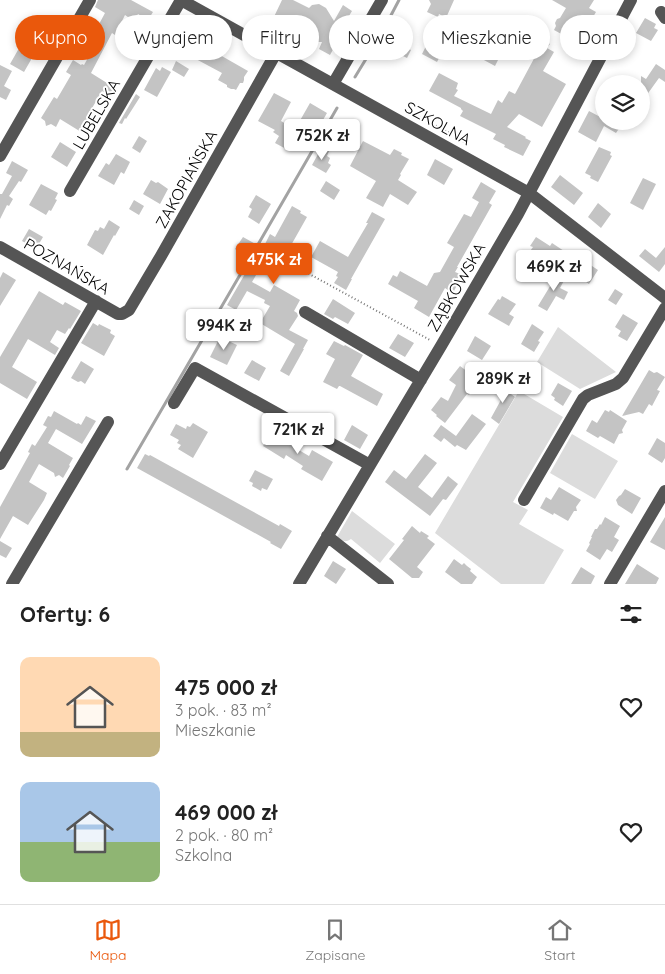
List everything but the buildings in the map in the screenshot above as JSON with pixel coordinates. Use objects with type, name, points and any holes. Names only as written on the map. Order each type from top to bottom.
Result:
[{"type":"street","points":[[0,156],[90,0]]},
{"type":"street","name":"SZKOLNA","points":[[181,0],[242,34]]},
{"type":"street","name":"LUBELSKA","points":[[70,191],[181,0]]},
{"type":"street","points":[[333,84],[382,0]]},
{"type":"street","name":"ZĄBKOWSKA","points":[[299,584],[441,346],[529,193],[630,0]]},
{"type":"street","name":"ZAKOPIAŃSKA","points":[[118,314],[129,310],[272,60]]},
{"type":"street","name":"SZKOLNA","points":[[289,60],[529,193],[665,298]]},
{"type":"street","name":"POZNAŃSKA","points":[[0,247],[118,314]]},
{"type":"street","points":[[0,464],[96,301]]},
{"type":"street","points":[[524,500],[584,399],[588,395],[616,384],[622,378],[665,308]]},
{"type":"street","points":[[305,312],[421,380]]},
{"type":"street","points":[[174,403],[195,368],[370,465]]},
{"type":"street","points":[[12,584],[108,422]]},
{"type":"street","points":[[610,584],[665,491]]},
{"type":"street","points":[[327,536],[388,584]]},
{"type":"path","points":[[296,262],[302,270],[441,346]]},
{"type":"shaded area","points":[[558,327],[616,372],[580,389],[537,362]]},
{"type":"shaded area","points":[[519,391],[563,417],[513,502],[528,510],[519,524],[564,550],[544,584],[501,584],[435,533]]},
{"type":"shaded area","points":[[572,434],[618,461],[595,499],[550,473]]},
{"type":"shaded area","points":[[352,511],[395,544],[380,563],[351,539],[344,541],[337,537]]},
{"type":"waterway","points":[[391,15],[399,0]]},
{"type":"waterway","points":[[355,77],[365,60]]},
{"type":"waterway","points":[[256,248],[337,108]]},
{"type":"waterway","points":[[127,469],[251,256]]}]
